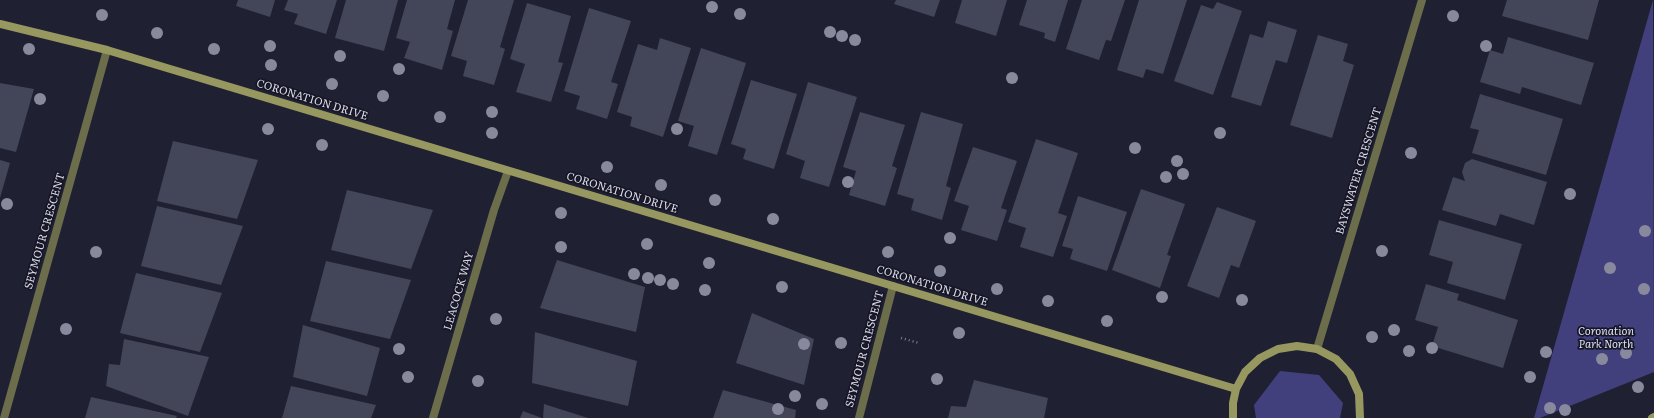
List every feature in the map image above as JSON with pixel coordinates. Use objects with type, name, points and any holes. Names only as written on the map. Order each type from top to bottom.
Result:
[{"type":"street","name":"BAYSWATER CRESCENT","points":[[1317,349],[1422,0]]},
{"type":"street","name":"CORONATION DRIVE","points":[[0,24],[107,50],[1236,389]]},
{"type":"street","name":"SEYMOUR CRESCENT","points":[[4,418],[107,50]]},
{"type":"street","name":"LEACOCK WAY","points":[[433,418],[494,210],[508,171]]},
{"type":"street","name":"SEYMOUR CRESCENT","points":[[859,418],[893,286]]},
{"type":"street","points":[[1233,418],[1233,403],[1236,389],[1245,372],[1260,358],[1278,349],[1298,346],[1317,349],[1336,359],[1350,374],[1359,394],[1360,418]]},
{"type":"green space","name":"Coronation Park North","points":[[1653,0],[1654,372],[1540,418],[1534,418]]},
{"type":"green space","points":[[1280,371],[1319,375],[1343,403],[1340,418],[1256,418],[1254,405]]},
{"type":"building","points":[[238,0],[275,0],[270,17],[236,6]]},
{"type":"building","points":[[288,0],[337,0],[326,34],[294,24],[298,14],[284,10]]},
{"type":"building","points":[[346,0],[398,0],[384,51],[335,38]]},
{"type":"building","points":[[407,0],[455,0],[447,29],[453,31],[442,70],[404,58],[410,42],[396,38]]},
{"type":"building","points":[[468,0],[514,0],[500,47],[505,49],[494,85],[463,76],[467,61],[451,56]]},
{"type":"building","points":[[896,0],[940,0],[934,17],[894,4]]},
{"type":"building","points":[[962,0],[1007,0],[996,36],[955,23]]},
{"type":"building","points":[[1027,0],[1068,0],[1055,42],[1044,38],[1045,33],[1019,25]]},
{"type":"building","points":[[1082,0],[1125,0],[1111,41],[1106,40],[1099,60],[1066,49]]},
{"type":"building","points":[[1139,0],[1187,0],[1163,74],[1146,69],[1143,78],[1117,70]]},
{"type":"building","points":[[1507,0],[1599,0],[1588,40],[1502,16]]},
{"type":"building","points":[[1217,2],[1242,11],[1213,95],[1174,81],[1201,5],[1213,9]]},
{"type":"building","points":[[527,3],[571,16],[558,62],[563,63],[551,102],[516,92],[525,64],[510,59]]},
{"type":"building","points":[[589,8],[631,21],[611,82],[618,84],[607,119],[576,109],[580,96],[564,91]]},
{"type":"building","points":[[1268,21],[1297,30],[1287,63],[1276,60],[1261,106],[1231,97],[1250,34],[1263,38]]},
{"type":"building","points":[[1318,35],[1348,44],[1343,61],[1354,65],[1332,138],[1290,125]]},
{"type":"building","points":[[1508,37],[1594,63],[1581,105],[1522,87],[1520,94],[1480,82],[1490,50],[1503,54]]},
{"type":"building","points":[[660,38],[691,48],[663,137],[630,126],[632,117],[617,112],[638,44],[657,50]]},
{"type":"building","points":[[701,48],[746,63],[717,155],[688,146],[694,126],[678,121]]},
{"type":"building","points":[[751,80],[797,94],[774,169],[743,159],[746,149],[731,144]]},
{"type":"building","points":[[808,82],[857,97],[829,187],[800,178],[805,161],[786,154]]},
{"type":"building","points":[[0,83],[34,89],[16,152],[0,148]]},
{"type":"building","points":[[1480,94],[1563,119],[1546,175],[1472,153],[1479,130],[1470,128]]},
{"type":"building","points":[[860,112],[905,125],[892,166],[897,168],[885,206],[849,195],[856,171],[843,167]]},
{"type":"building","points":[[921,112],[963,124],[946,186],[951,188],[942,220],[911,210],[914,199],[897,194]]},
{"type":"building","points":[[1036,139],[1078,153],[1058,213],[1067,216],[1053,257],[1020,247],[1026,228],[1008,222]]},
{"type":"building","points":[[173,141],[258,160],[237,219],[157,201]]},
{"type":"building","points":[[973,147],[1017,161],[1001,208],[1007,210],[997,241],[961,230],[969,206],[954,201]]},
{"type":"building","points":[[1472,159],[1547,182],[1534,225],[1500,214],[1496,226],[1442,210],[1453,177],[1465,181],[1462,172],[1465,163]]},
{"type":"building","points":[[0,160],[10,163],[0,198]]},
{"type":"building","points":[[1141,189],[1185,204],[1167,255],[1171,256],[1160,288],[1112,270]]},
{"type":"building","points":[[347,190],[433,210],[411,269],[331,250]]},
{"type":"building","points":[[1078,196],[1127,212],[1107,271],[1070,259],[1073,249],[1062,246]]},
{"type":"building","points":[[157,206],[243,226],[221,285],[141,266]]},
{"type":"building","points":[[1217,207],[1256,221],[1239,268],[1231,265],[1219,298],[1187,286]]},
{"type":"building","points":[[1439,220],[1522,244],[1505,300],[1447,283],[1453,262],[1429,255]]},
{"type":"building","points":[[557,260],[645,287],[636,332],[540,308]]},
{"type":"building","points":[[326,261],[411,280],[390,339],[310,321]]},
{"type":"building","points":[[136,273],[222,293],[200,352],[120,333]]},
{"type":"building","points":[[1426,284],[1459,294],[1457,300],[1518,320],[1503,368],[1432,346],[1438,327],[1415,320]]},
{"type":"building","points":[[752,313],[814,339],[804,385],[736,363]]},
{"type":"building","points":[[303,325],[380,348],[367,396],[293,377]]},
{"type":"building","points":[[535,332],[637,361],[628,406],[532,383]]},
{"type":"building","points":[[124,339],[209,357],[188,416],[106,386],[109,364],[120,365]]},
{"type":"building","points":[[974,380],[1048,398],[1044,418],[948,418],[951,406],[966,407]]},
{"type":"building","points":[[291,386],[376,405],[371,418],[282,418]]},
{"type":"building","points":[[723,390],[796,410],[795,418],[713,418]]},
{"type":"building","points":[[91,397],[177,416],[176,418],[85,418]]},
{"type":"building","points":[[544,404],[588,418],[543,418]]},
{"type":"building","points":[[523,411],[542,418],[520,418]]}]
